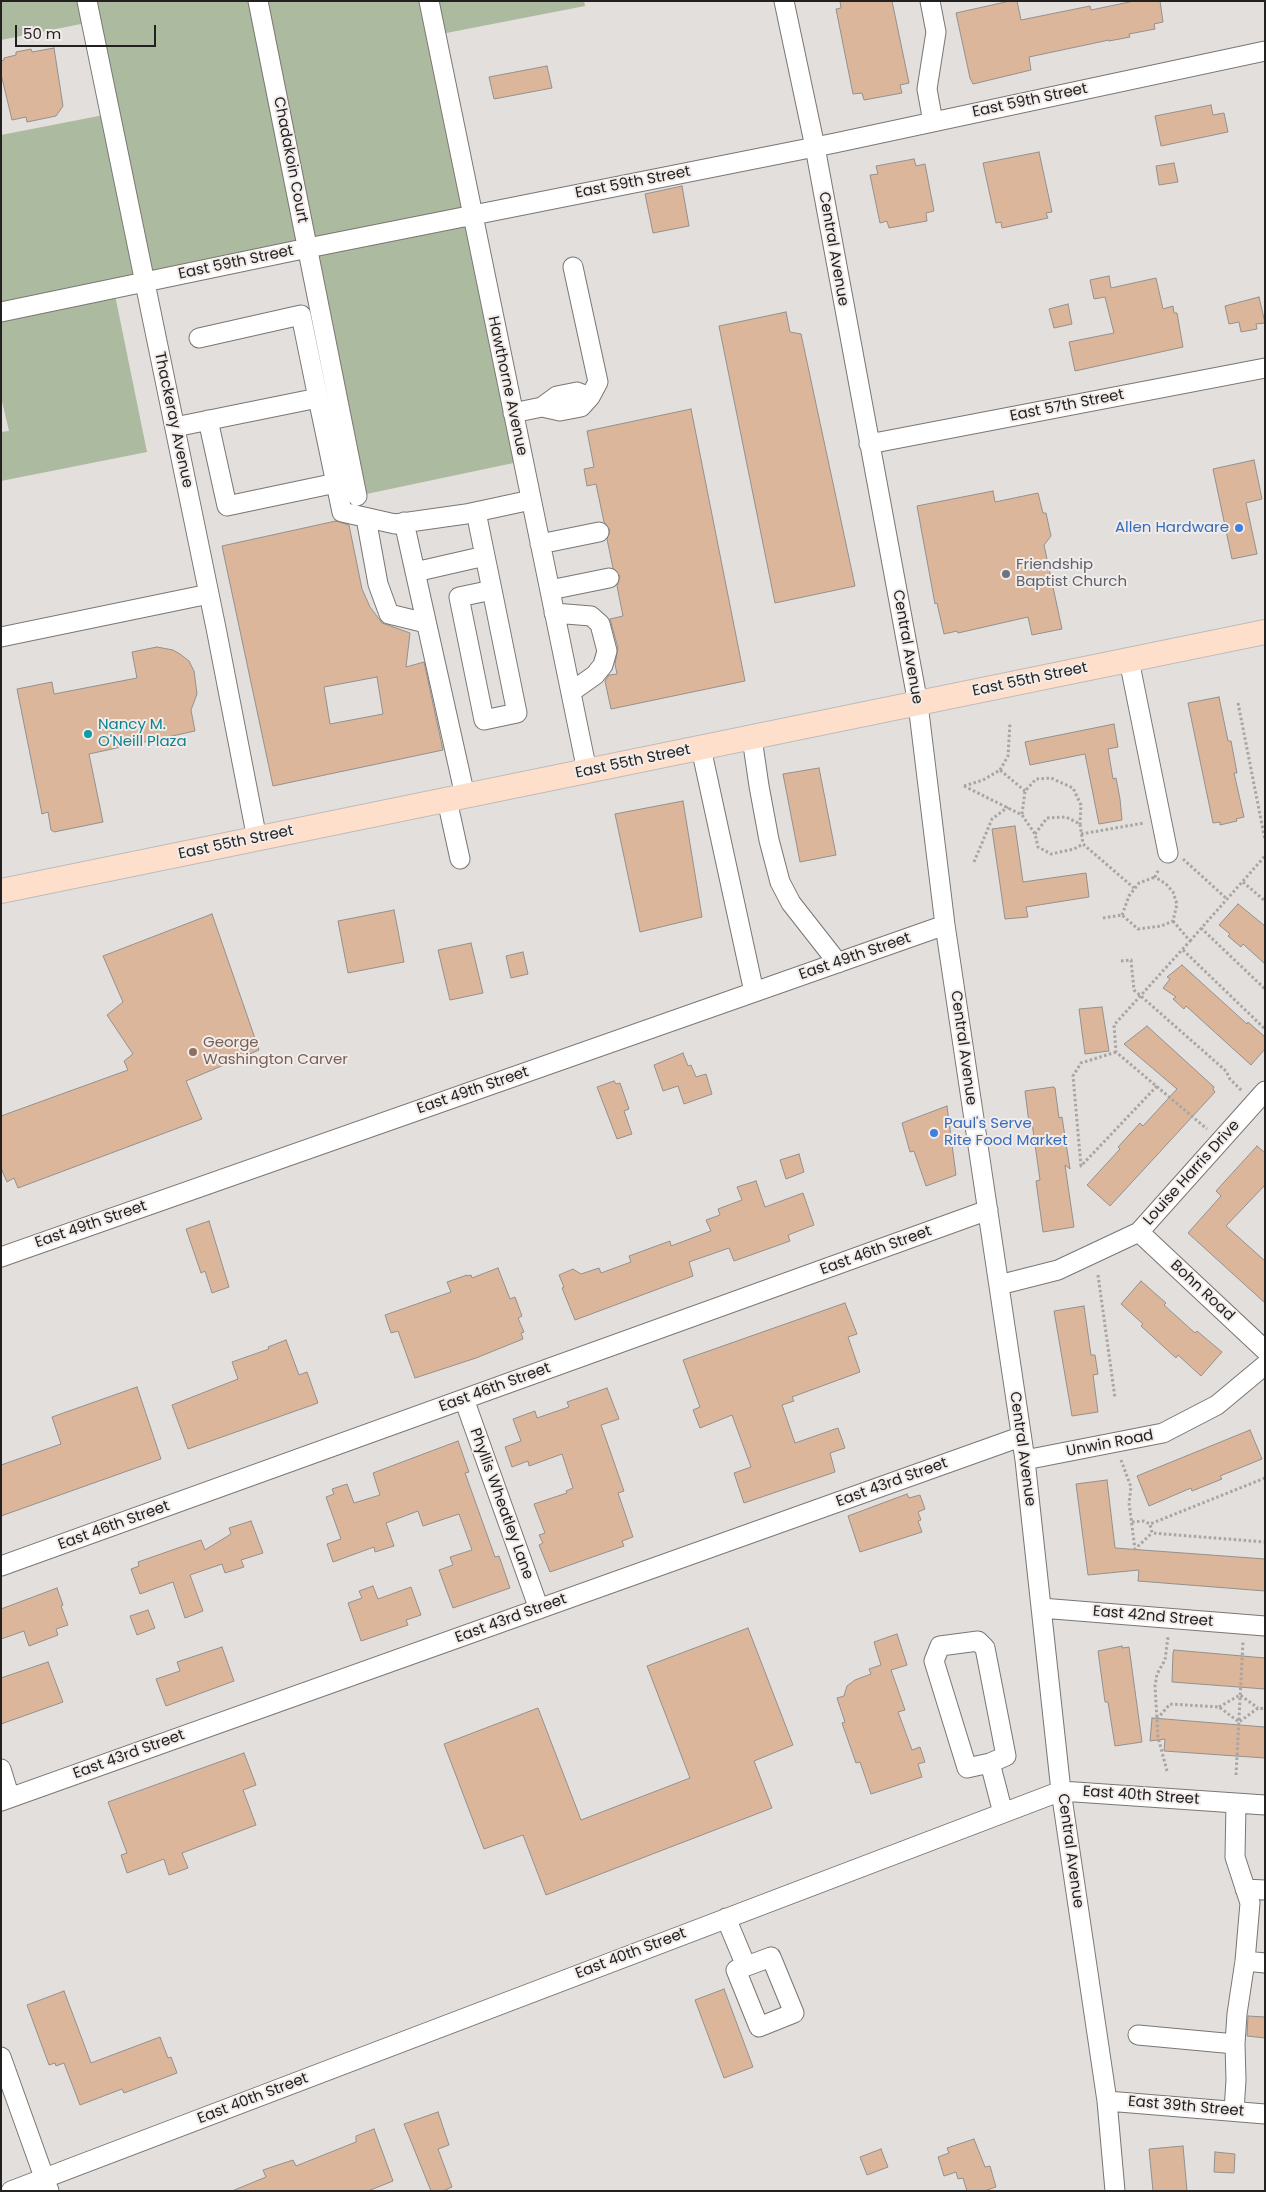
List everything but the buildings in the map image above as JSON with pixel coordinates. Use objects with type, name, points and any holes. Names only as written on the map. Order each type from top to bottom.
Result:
[{"type":"main road","name":"East 55th Street","points":[[1,891],[1265,632]]},
{"type":"street","name":"Thackeray Avenue","points":[[87,1],[209,594],[257,839]]},
{"type":"street","name":"Chadakoin Court","points":[[258,1],[356,496]]},
{"type":"street","name":"Hawthorne Avenue","points":[[429,1],[588,771]]},
{"type":"street","name":"Central Avenue","points":[[784,1],[815,147],[918,704],[945,925],[1020,1437],[1025,1460],[1061,1791],[1107,2101],[1112,2190]]},
{"type":"street","points":[[930,1],[936,32],[927,89],[933,122]]},
{"type":"street","name":"East 59th Street","points":[[1,312],[637,181],[815,147],[1265,51]]},
{"type":"street","points":[[513,413],[542,407],[560,411],[581,407],[590,397],[598,382],[573,267]]},
{"type":"street","points":[[199,338],[301,315],[342,512],[395,524],[476,512],[531,500]]},
{"type":"street","name":"East 57th Street","points":[[869,444],[1265,368]]},
{"type":"street","points":[[175,427],[318,398]]},
{"type":"street","points":[[208,420],[227,506],[336,483]]},
{"type":"street","points":[[476,512],[492,590],[517,713],[484,720],[459,597],[492,590]]},
{"type":"street","points":[[366,518],[378,584],[389,614],[426,623]]},
{"type":"street","points":[[404,522],[426,623],[456,798],[460,859]]},
{"type":"street","points":[[540,544],[599,532]]},
{"type":"street","points":[[415,572],[485,556]]},
{"type":"street","points":[[550,590],[609,578]]},
{"type":"street","points":[[1,637],[209,594]]},
{"type":"street","points":[[554,613],[573,613],[591,616],[600,624],[606,651],[603,665],[595,675],[571,692]]},
{"type":"street","points":[[1129,660],[1171,858]]},
{"type":"street","points":[[752,738],[769,840],[780,882],[791,903],[838,963]]},
{"type":"street","points":[[702,748],[754,992]]},
{"type":"street","name":"East 49th Street","points":[[1,1257],[945,925]]},
{"type":"street","name":"Louise Harris Drive","points":[[999,1285],[1058,1270],[1139,1232],[1265,1091]]},
{"type":"street","name":"East 46th Street","points":[[1,1566],[988,1210]]},
{"type":"street","name":"Bohn Road","points":[[1139,1232],[1265,1350]]},
{"type":"street","name":"Unwin Road","points":[[1025,1460],[1163,1433],[1216,1405],[1265,1365]]},
{"type":"street","name":"Phyllis Wheatley Lane","points":[[464,1399],[539,1609]]},
{"type":"street","name":"East 43rd Street","points":[[6,1799],[1020,1437]]},
{"type":"street","name":"East 42nd Street","points":[[1041,1608],[1265,1626]]},
{"type":"street","points":[[978,1641],[985,1648],[1006,1756],[990,1763],[967,1768],[934,1661],[940,1646],[978,1641]]},
{"type":"street","points":[[990,1763],[1003,1813]]},
{"type":"street","points":[[1,1770],[6,1799]]},
{"type":"street","name":"East 40th Street","points":[[11,2191],[47,2184],[726,1918],[1061,1791],[1265,1805]]},
{"type":"street","points":[[1234,2111],[1237,2014],[1245,1961],[1250,1903],[1235,1857],[1236,1803]]},
{"type":"street","points":[[1245,1889],[1265,1890]]},
{"type":"street","points":[[726,1918],[746,1966]]},
{"type":"street","points":[[1245,1961],[1265,1963]]},
{"type":"street","points":[[1138,2035],[1235,2044]]},
{"type":"street","points":[[1,2057],[47,2184]]},
{"type":"street","name":"East 39th Street","points":[[1107,2101],[1265,2114]]},
{"type":"path","points":[[1238,703],[1265,840]]},
{"type":"path","points":[[1010,722],[1008,756],[1000,770],[982,780],[964,786],[1022,815],[1035,834],[1038,847],[1051,854],[1074,849],[1083,844]]},
{"type":"path","points":[[1000,770],[1024,791]]},
{"type":"path","points":[[1022,815],[1024,791],[1036,779],[1052,778],[1073,788],[1081,805],[1080,824],[1083,844],[1134,888]]},
{"type":"path","points":[[974,862],[992,819],[1008,807]]},
{"type":"path","points":[[1035,834],[1047,818],[1066,817],[1080,824]]},
{"type":"path","points":[[1082,834],[1150,822]]},
{"type":"path","points":[[1207,1129],[1116,1052],[1114,1025],[1265,856]]},
{"type":"path","points":[[1122,914],[1134,888],[1139,883],[1155,877],[1171,858],[1227,899]]},
{"type":"path","points":[[1155,877],[1166,884],[1173,892],[1177,904],[1173,921]]},
{"type":"path","points":[[1242,882],[1265,901]]},
{"type":"path","points":[[1122,914],[1138,930],[1161,926],[1173,921]]},
{"type":"path","points":[[1103,918],[1122,914]]},
{"type":"path","points":[[1173,921],[1190,941]]},
{"type":"path","points":[[1201,928],[1265,989]]},
{"type":"path","points":[[1183,950],[1265,1029]]},
{"type":"path","points":[[1121,961],[1131,960],[1134,990],[1226,1071],[1230,1080],[1242,1091]]},
{"type":"path","points":[[1116,1052],[1081,1064],[1073,1076],[1081,1166],[1157,1086]]},
{"type":"path","points":[[1098,1275],[1115,1398]]},
{"type":"path","points":[[1121,1459],[1131,1487],[1129,1503],[1134,1549],[1152,1534],[1265,1542]]},
{"type":"path","points":[[1131,1522],[1144,1521],[1150,1524],[1265,1478]]},
{"type":"path","points":[[1150,1524],[1152,1534]]},
{"type":"path","points":[[1167,1770],[1158,1737],[1155,1686],[1157,1674],[1165,1660],[1168,1636]]},
{"type":"path","points":[[1236,1775],[1243,1642]]},
{"type":"path","points":[[1156,1719],[1170,1704],[1219,1707],[1240,1695]]},
{"type":"path","points":[[1240,1695],[1258,1708]]},
{"type":"path","points":[[1219,1707],[1238,1722]]},
{"type":"path","points":[[1238,1722],[1258,1708],[1265,1708]]},
{"type":"green space","points":[[1,1],[584,1],[585,6],[436,35],[523,461],[357,496],[308,248],[1,313],[1,135],[109,114],[91,22],[1,40]]},
{"type":"green space","points":[[115,295],[147,452],[1,481],[1,432],[9,431],[1,397],[1,320]]},
{"type":"place","name":"Allen Hardware","points":[[1239,528]]},
{"type":"place","name":"Friendship Baptist Church","points":[[1006,574]]},
{"type":"place","name":"Nancy M. O'Neill Plaza","points":[[88,734]]},
{"type":"place","name":"George Washington Carver","points":[[193,1052]]},
{"type":"place","name":"Paul's Serve Rite Food Market","points":[[934,1133]]}]
